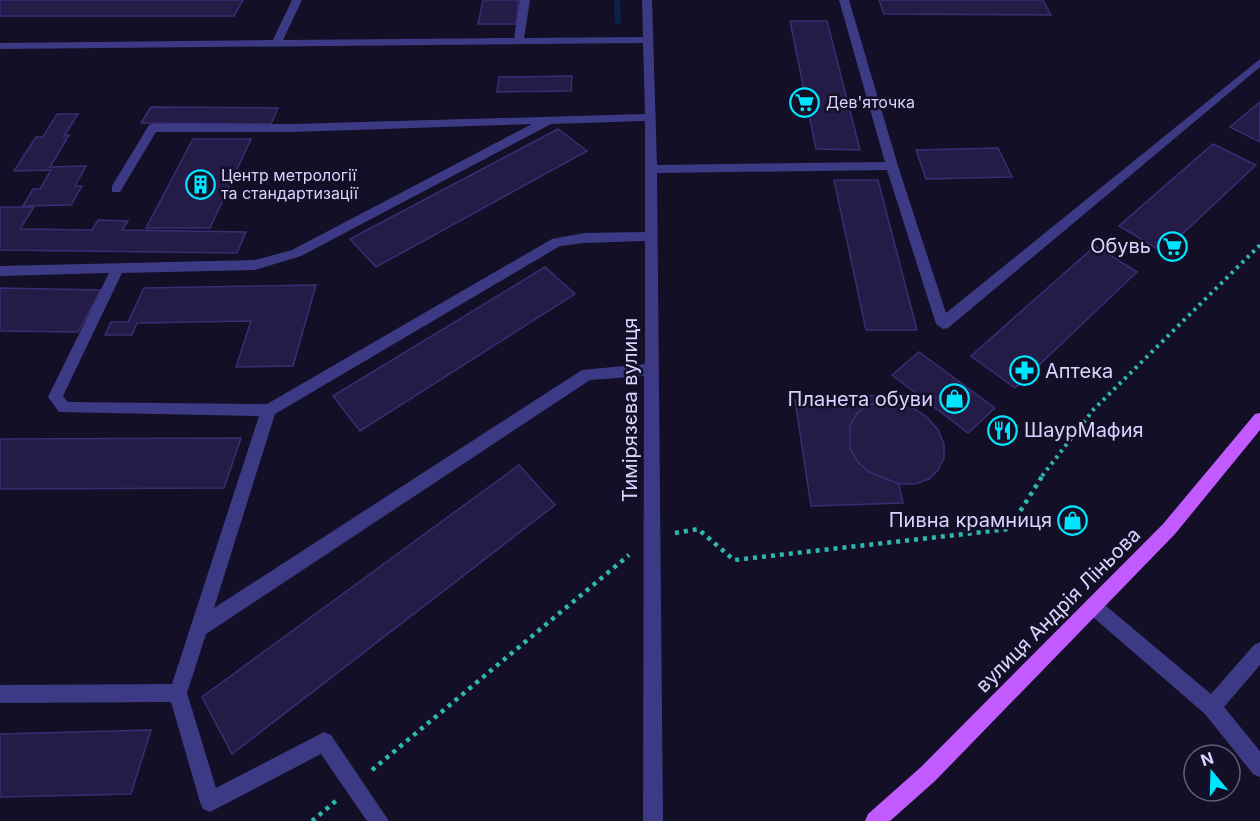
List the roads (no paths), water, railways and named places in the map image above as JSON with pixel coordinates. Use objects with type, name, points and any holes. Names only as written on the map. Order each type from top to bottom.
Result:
[{"type":"main road","name":"вулиця Андрія Ліньова","points":[[875,821],[928,774],[1169,529],[1260,419]]},
{"type":"street","points":[[277,43],[297,0]]},
{"type":"street","points":[[519,41],[525,0]]},
{"type":"street","name":"Тимірязєва вулиця","points":[[647,0],[651,117],[653,821]]},
{"type":"street","points":[[844,0],[892,166],[943,324],[1260,62]]},
{"type":"street","points":[[0,46],[648,40]]},
{"type":"street","points":[[116,189],[153,129],[293,128],[651,117]]},
{"type":"street","points":[[0,272],[255,265],[296,253],[549,120]]},
{"type":"street","points":[[651,169],[892,166]]},
{"type":"street","points":[[118,268],[55,397],[64,408],[269,410],[557,242],[584,238],[651,236]]},
{"type":"street","points":[[199,628],[587,374],[651,370]]},
{"type":"street","points":[[269,410],[178,693],[210,802],[324,742],[379,821]]},
{"type":"street","points":[[1093,606],[1212,707],[1260,767]]},
{"type":"street","points":[[1212,707],[1260,651]]},
{"type":"street","points":[[0,693],[178,693]]},
{"type":"waterway","points":[[617,0],[618,23]]},
{"type":"place","name":"Дев'яточка","points":[[805,102]]},
{"type":"place","name":"Центр метрології та стандартизації","points":[[200,184]]},
{"type":"place","name":"Обувь","points":[[1172,246]]},
{"type":"place","name":"Аптека","points":[[1024,371]]},
{"type":"place","name":"Планета обуви","points":[[954,399]]},
{"type":"place","name":"ШаурМафия","points":[[1003,430]]},
{"type":"place","name":"Пивна крамниця","points":[[1073,520]]}]
